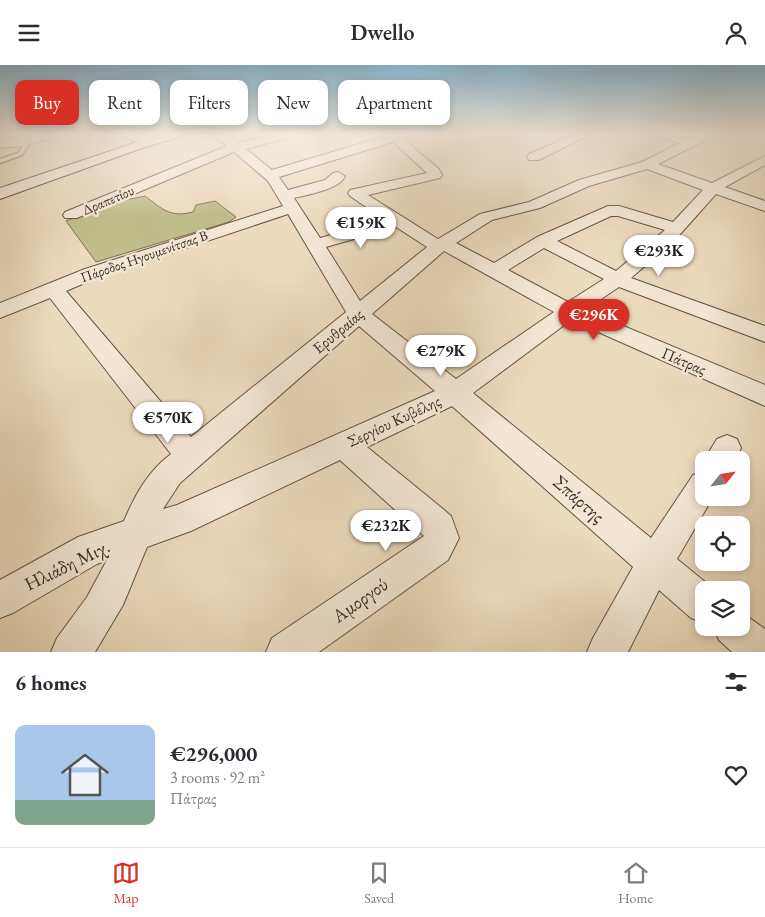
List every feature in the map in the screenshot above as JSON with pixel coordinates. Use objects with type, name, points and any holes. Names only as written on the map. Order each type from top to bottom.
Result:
[{"type":"main road","points":[[0,194],[91,161]]},
{"type":"street","name":"Δραπετίου","points":[[72,215],[201,161]]},
{"type":"street","name":"Σπάρτης","points":[[253,161],[270,175],[358,314],[455,393],[695,598]]},
{"type":"street","points":[[270,175],[313,161]]},
{"type":"street","name":"Πάτρας","points":[[423,161],[435,175],[355,193],[440,245],[495,270],[569,311],[765,396]]},
{"type":"street","name":"Ερυθραίας","points":[[71,652],[97,616],[115,583],[148,503],[169,473],[189,455],[440,245],[486,217],[534,205],[568,192],[584,183],[654,161]]},
{"type":"street","name":"Σεργίου Κυβέλης","points":[[136,534],[180,520],[455,393],[569,311],[618,279],[668,237],[715,187],[762,161]]},
{"type":"street","points":[[647,165],[715,187],[765,207]]},
{"type":"street","name":"Πάροδος Ηγουμενίτσας Β","points":[[0,311],[53,288],[288,202],[330,183],[338,178],[338,176]]},
{"type":"street","points":[[741,198],[765,189]]},
{"type":"street","points":[[495,270],[543,241],[612,210],[676,228]]},
{"type":"street","points":[[315,245],[398,221]]},
{"type":"street","points":[[543,241],[618,279],[692,309],[765,334]]},
{"type":"street","points":[[53,288],[189,455]]},
{"type":"street","name":"Αμοργού","points":[[286,652],[436,548],[442,538],[439,528],[432,520],[343,445]]},
{"type":"street","points":[[607,652],[654,564],[695,499]]},
{"type":"street","name":"Ηλιάδη Μιχ.","points":[[0,600],[90,549],[136,534]]},
{"type":"street","points":[[743,636],[762,652]]},
{"type":"shaded area","points":[[145,196],[167,211],[178,214],[193,212],[196,205],[215,201],[236,217],[229,222],[96,262],[66,221],[111,203]]}]
